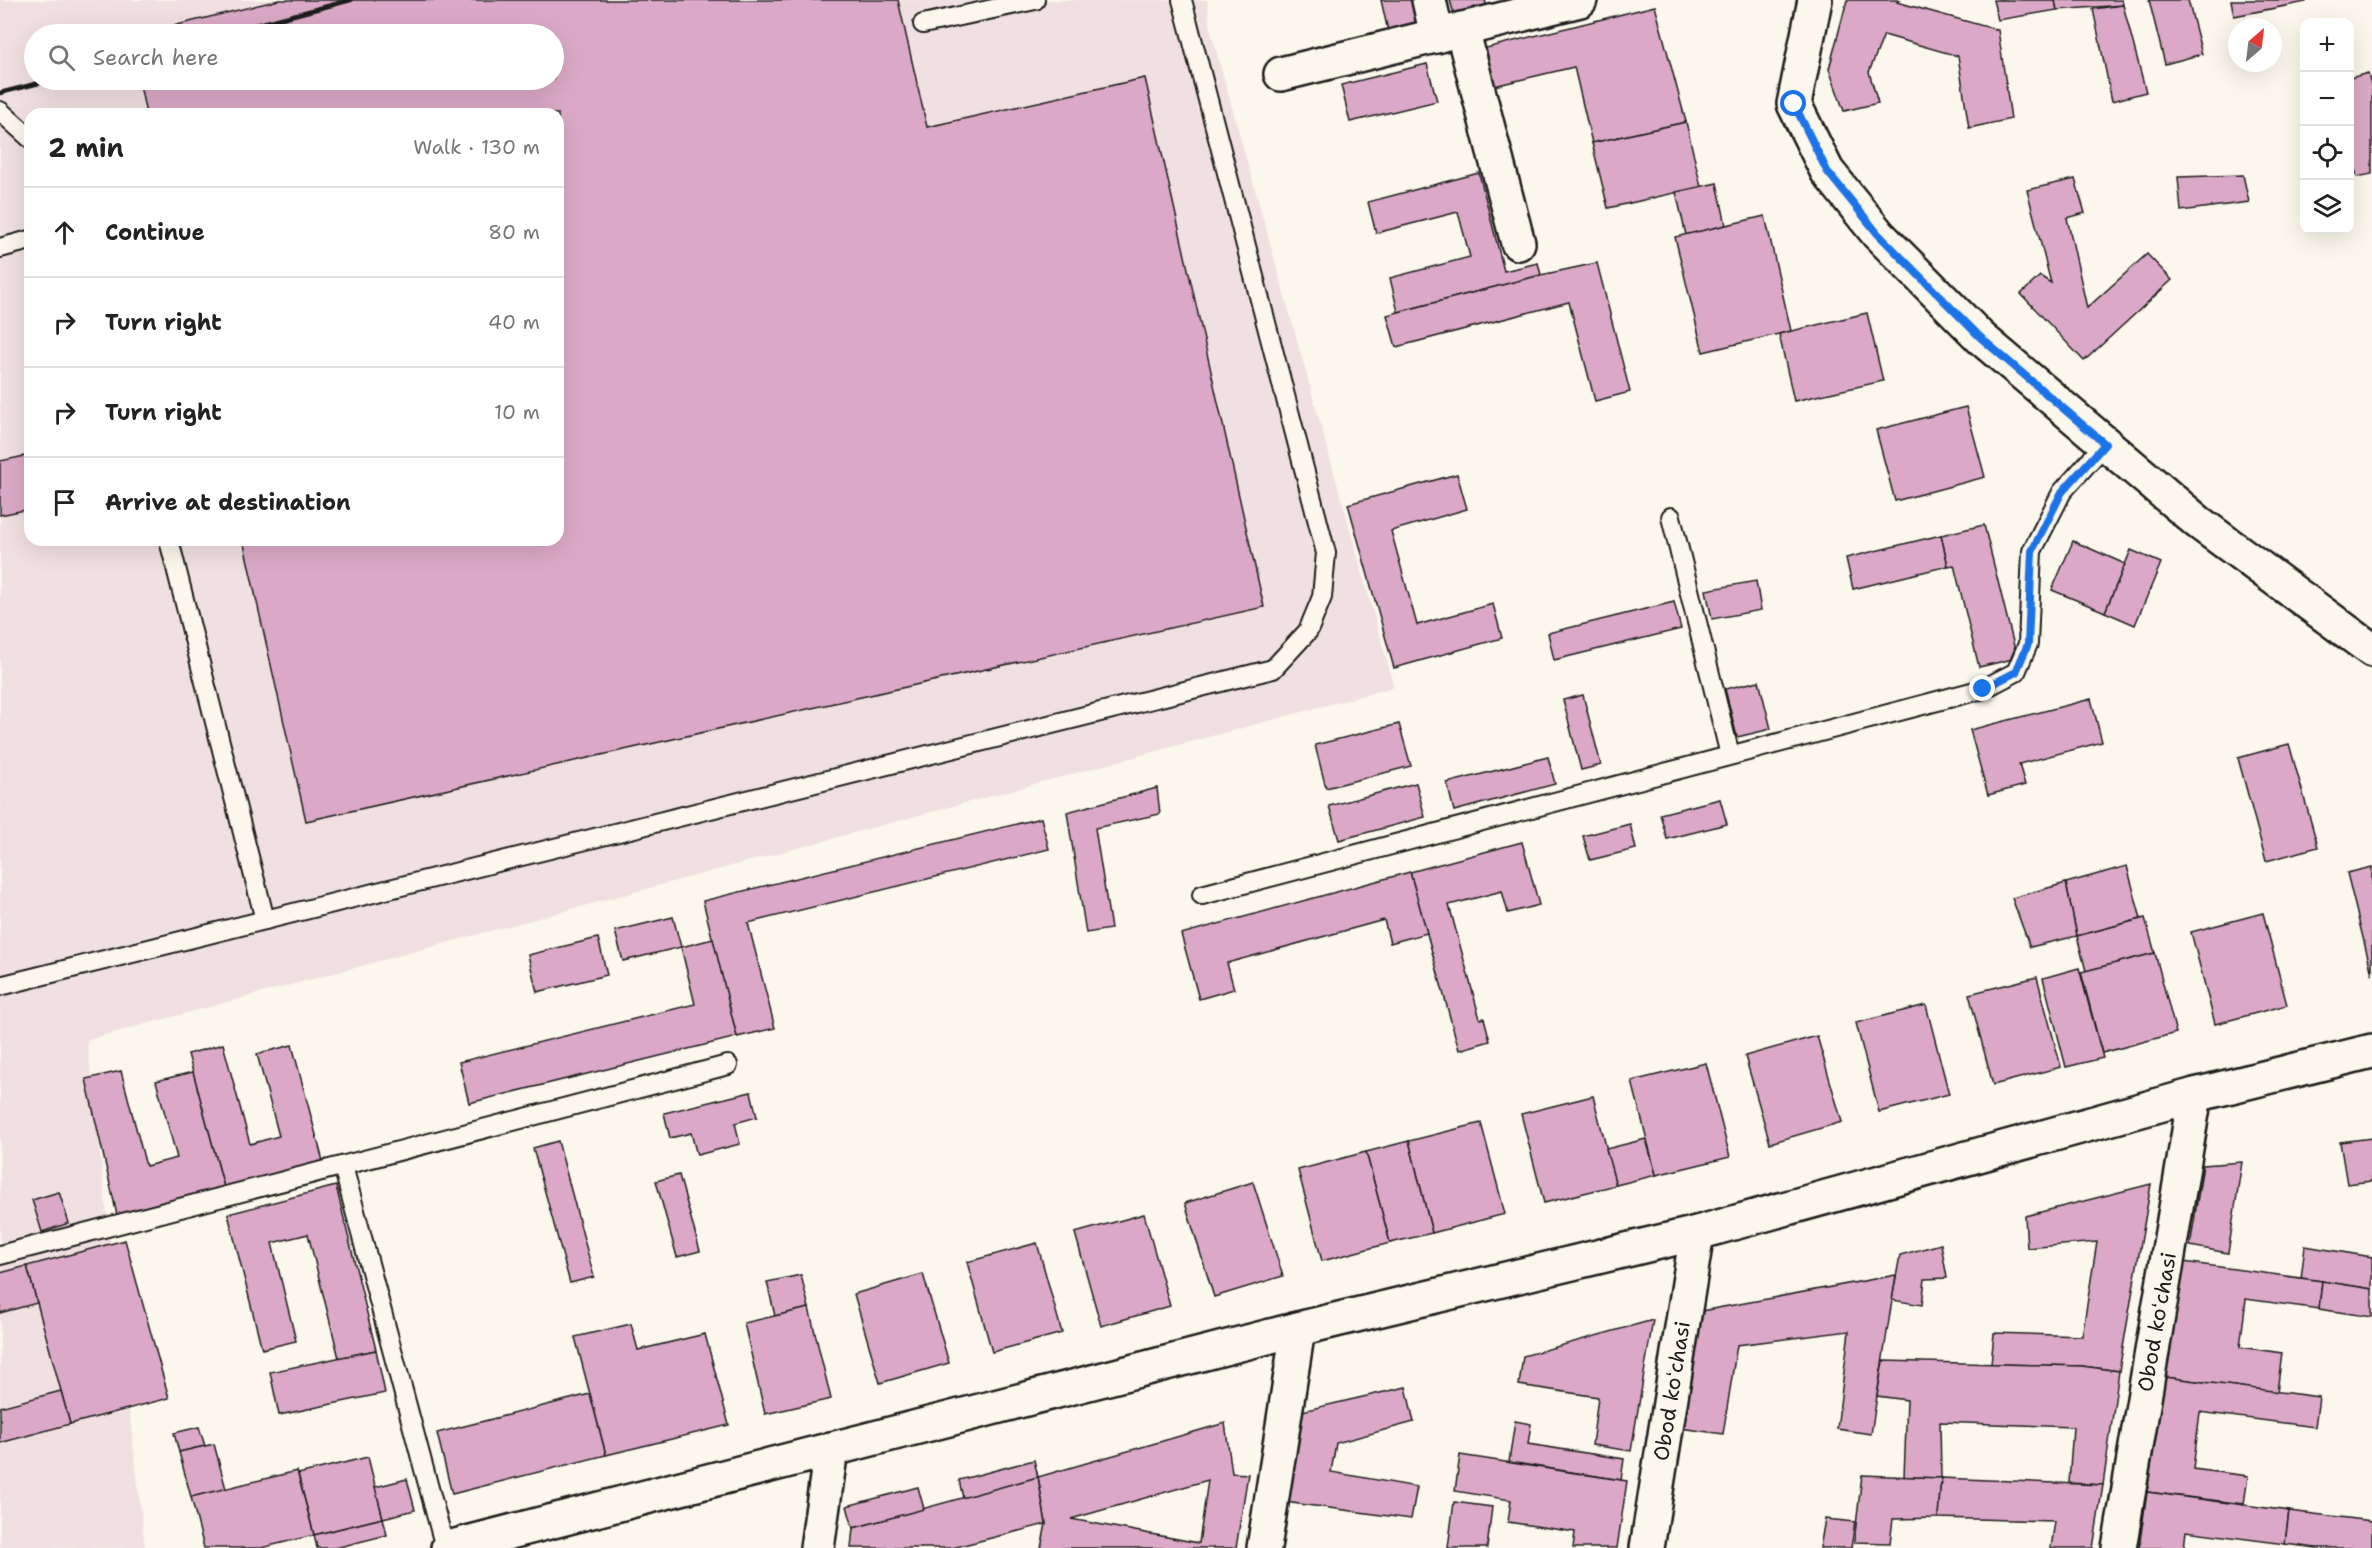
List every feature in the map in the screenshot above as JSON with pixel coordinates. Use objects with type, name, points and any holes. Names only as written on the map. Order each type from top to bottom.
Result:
[{"type":"street","points":[[1429,0],[1450,32],[1518,243]]},
{"type":"street","points":[[1281,74],[1580,0]]},
{"type":"street","points":[[1815,0],[1794,104],[1827,171],[1878,234],[1981,338],[2105,444],[2198,522],[2372,650]]},
{"type":"street","points":[[446,1548],[1298,1329],[1697,1233],[2195,1095],[2372,1052]]},
{"type":"street","name":"Obod koʻchasi","points":[[2119,1548],[2195,1095]]},
{"type":"street","name":"Obod koʻchasi","points":[[1647,1548],[1697,1233]]},
{"type":"street","points":[[1264,1548],[1298,1329]]},
{"type":"street","points":[[818,1548],[831,1449]]},
{"type":"lane","points":[[923,24],[1035,0]]},
{"type":"lane","points":[[0,986],[1273,669],[1308,631],[1322,597],[1326,553],[1182,0]]},
{"type":"lane","points":[[0,111],[24,133]]},
{"type":"lane","points":[[0,248],[24,242]]},
{"type":"lane","points":[[1202,895],[1983,689],[2016,672],[2028,644],[2032,551],[2062,492],[2105,444]]},
{"type":"lane","points":[[1671,517],[1730,755]]},
{"type":"lane","points":[[171,546],[265,920]]},
{"type":"lane","points":[[0,1256],[728,1065]]},
{"type":"lane","points":[[343,1166],[446,1548]]},
{"type":"shaded area","points":[[0,0],[1207,0],[1211,32],[1394,687],[87,1040],[145,1548],[0,1548]]},
{"type":"building","points":[[279,0],[898,0],[927,127],[1145,78],[1264,607],[306,821],[244,546],[564,546],[564,108],[145,108],[141,90],[564,90],[564,24],[181,24]]},
{"type":"building","points":[[1381,0],[1413,0],[1421,33],[1390,40]]},
{"type":"building","points":[[1450,0],[1485,0],[1490,17],[1457,25]]},
{"type":"building","points":[[1847,0],[1899,0],[1897,2],[1998,30],[2011,119],[1969,128],[1958,56],[1884,35],[1869,72],[1878,103],[1844,111],[1829,69]]},
{"type":"building","points":[[1993,0],[2055,0],[2057,10],[1998,20]]},
{"type":"building","points":[[2055,0],[2122,0],[2123,5],[2057,10]]},
{"type":"building","points":[[2149,0],[2188,0],[2202,54],[2165,64]]},
{"type":"building","points":[[2231,0],[2306,0],[2306,2],[2234,16]]},
{"type":"building","points":[[2123,5],[2146,92],[2112,101],[2093,9]]},
{"type":"building","points":[[1655,6],[1686,122],[1592,143],[1574,67],[1494,86],[1486,48]]},
{"type":"building","points":[[1427,64],[1437,101],[1350,122],[1341,85]]},
{"type":"building","points":[[2368,73],[2372,88],[2372,174],[2357,177],[2354,165],[2354,77]]},
{"type":"building","points":[[1686,122],[1701,187],[1608,208],[1592,143]]},
{"type":"building","points":[[1479,173],[1504,271],[1538,263],[1541,275],[1398,312],[1390,278],[1470,257],[1458,212],[1376,233],[1368,202]]},
{"type":"building","points":[[2243,175],[2249,202],[2181,211],[2178,177]]},
{"type":"building","points":[[2075,179],[2085,213],[2067,218],[2087,308],[2147,254],[2172,280],[2084,361],[2021,294],[2040,276],[2051,283],[2027,190]]},
{"type":"building","points":[[1717,183],[1726,225],[1686,235],[1676,192]]},
{"type":"building","points":[[1765,216],[1791,331],[1703,352],[1675,237]]},
{"type":"building","points":[[1597,263],[1630,392],[1595,401],[1569,302],[1396,347],[1387,315],[1541,275]]},
{"type":"building","points":[[1867,313],[1883,381],[1794,401],[1779,334]]},
{"type":"building","points":[[1966,407],[1985,477],[1895,501],[1876,430]]},
{"type":"building","points":[[24,456],[24,510],[0,515],[0,461]]},
{"type":"building","points":[[1457,474],[1467,509],[1391,531],[1417,625],[1493,604],[1502,638],[1394,668],[1348,504]]},
{"type":"building","points":[[1984,525],[2017,658],[1979,667],[1954,565],[1948,566],[1941,535]]},
{"type":"building","points":[[1941,535],[1948,566],[1853,589],[1846,558]]},
{"type":"building","points":[[2073,541],[2125,564],[2105,612],[2052,590]]},
{"type":"building","points":[[2131,550],[2161,563],[2135,625],[2105,612]]},
{"type":"building","points":[[1756,581],[1761,610],[1712,619],[1706,590]]},
{"type":"building","points":[[1674,602],[1681,629],[1554,660],[1548,633]]},
{"type":"building","points":[[1759,681],[1771,729],[1737,737],[1725,689]]},
{"type":"building","points":[[1583,695],[1601,765],[1581,770],[1563,700]]},
{"type":"building","points":[[2091,699],[2102,742],[2019,764],[2025,785],[1988,795],[1970,730]]},
{"type":"building","points":[[1399,724],[1411,766],[1326,788],[1315,745]]},
{"type":"building","points":[[2289,744],[2318,847],[2266,861],[2238,758]]},
{"type":"building","points":[[1548,757],[1555,784],[1454,811],[1447,783]]},
{"type":"building","points":[[1416,783],[1425,817],[1339,840],[1329,806]]},
{"type":"building","points":[[1157,788],[1160,814],[1095,828],[1111,929],[1086,933],[1067,812]]},
{"type":"building","points":[[1720,799],[1727,824],[1667,839],[1660,814]]},
{"type":"building","points":[[1041,818],[1049,849],[748,923],[775,1028],[737,1037],[703,901]]},
{"type":"building","points":[[1630,824],[1636,849],[1590,860],[1583,836]]},
{"type":"building","points":[[1522,842],[1539,905],[1508,913],[1502,891],[1449,905],[1480,1019],[1484,1018],[1490,1041],[1459,1050],[1410,872]]},
{"type":"building","points":[[2127,866],[2141,919],[2077,936],[2066,883]]},
{"type":"building","points":[[2372,867],[2372,974],[2347,873]]},
{"type":"building","points":[[1410,872],[1427,933],[1390,943],[1384,920],[1227,963],[1234,989],[1199,999],[1181,934]]},
{"type":"building","points":[[2066,883],[2077,936],[2030,947],[2012,898]]},
{"type":"building","points":[[2263,913],[2287,1005],[2215,1024],[2191,932]]},
{"type":"building","points":[[673,917],[681,947],[623,961],[615,931]]},
{"type":"building","points":[[2145,918],[2155,953],[2086,971],[2077,936]]},
{"type":"building","points":[[598,938],[607,975],[537,992],[528,955]]},
{"type":"building","points":[[713,939],[737,1037],[469,1103],[459,1062],[695,1004],[681,947]]},
{"type":"building","points":[[2155,953],[2176,1033],[2102,1053],[2081,972]]},
{"type":"building","points":[[2079,968],[2103,1058],[2066,1067],[2043,978]]},
{"type":"building","points":[[2037,977],[2061,1067],[1993,1085],[1969,994]]},
{"type":"building","points":[[1926,1005],[1949,1094],[1879,1112],[1856,1023]]},
{"type":"building","points":[[1817,1036],[1842,1122],[1770,1143],[1745,1056]]},
{"type":"building","points":[[223,1044],[250,1144],[279,1136],[257,1054],[292,1045],[324,1165],[225,1191],[188,1054]]},
{"type":"building","points":[[1706,1063],[1730,1157],[1656,1175],[1632,1081]]},
{"type":"building","points":[[121,1071],[146,1166],[177,1158],[156,1081],[193,1072],[225,1191],[117,1215],[86,1079]]},
{"type":"building","points":[[751,1092],[757,1117],[735,1123],[740,1144],[697,1155],[691,1133],[670,1138],[664,1113]]},
{"type":"building","points":[[1593,1096],[1616,1185],[1544,1203],[1521,1114]]},
{"type":"building","points":[[1481,1123],[1505,1214],[1432,1233],[1409,1141]]},
{"type":"building","points":[[2372,1138],[2372,1181],[2347,1184],[2340,1142]]},
{"type":"building","points":[[1646,1139],[1656,1175],[1616,1185],[1606,1149]]},
{"type":"building","points":[[558,1141],[594,1277],[570,1283],[533,1148]]},
{"type":"building","points":[[1409,1141],[1432,1233],[1390,1243],[1366,1152]]},
{"type":"building","points":[[1366,1152],[1390,1243],[1322,1261],[1298,1170]]},
{"type":"building","points":[[2242,1162],[2228,1253],[2190,1246],[2203,1165]]},
{"type":"building","points":[[679,1175],[700,1251],[677,1257],[656,1181]]},
{"type":"building","points":[[1253,1182],[1283,1276],[1214,1297],[1185,1203]]},
{"type":"building","points":[[2151,1184],[2119,1371],[2082,1366],[1991,1364],[1994,1333],[2082,1336],[2097,1242],[2027,1248],[2025,1216]]},
{"type":"building","points":[[336,1186],[376,1350],[339,1358],[308,1234],[272,1243],[296,1341],[262,1349],[228,1214]]},
{"type":"building","points":[[59,1192],[69,1223],[42,1232],[32,1200]]},
{"type":"building","points":[[1144,1214],[1170,1306],[1101,1326],[1075,1233]]},
{"type":"building","points":[[125,1240],[169,1398],[70,1424],[27,1266]]},
{"type":"building","points":[[1037,1243],[1062,1333],[992,1352],[967,1262]]},
{"type":"building","points":[[1941,1244],[1947,1278],[1925,1279],[1922,1305],[1892,1300],[1900,1255]]},
{"type":"building","points":[[2305,1246],[2372,1257],[2372,1289],[2301,1278]]},
{"type":"building","points":[[2183,1262],[2322,1281],[2319,1309],[2246,1299],[2240,1347],[2282,1353],[2277,1392],[2165,1377]]},
{"type":"building","points":[[27,1266],[37,1303],[0,1313],[0,1273]]},
{"type":"building","points":[[923,1274],[949,1363],[880,1383],[854,1294]]},
{"type":"building","points":[[801,1275],[809,1308],[775,1316],[767,1282]]},
{"type":"building","points":[[1896,1275],[1871,1434],[1837,1429],[1849,1331],[1737,1345],[1723,1434],[1680,1428],[1696,1312]]},
{"type":"building","points":[[2322,1281],[2372,1289],[2372,1317],[2319,1309]]},
{"type":"building","points":[[809,1308],[831,1399],[765,1414],[744,1323]]},
{"type":"building","points":[[1653,1320],[1631,1451],[1592,1445],[1598,1397],[1519,1385],[1523,1356]]},
{"type":"building","points":[[631,1324],[638,1350],[705,1334],[729,1425],[606,1455],[575,1337]]},
{"type":"building","points":[[376,1350],[385,1393],[279,1415],[270,1372]]},
{"type":"building","points":[[1883,1361],[2082,1366],[2119,1371],[2103,1485],[2069,1483],[2073,1427],[1940,1422],[1941,1478],[1904,1477],[1907,1400],[1877,1396]]},
{"type":"building","points":[[2165,1377],[2319,1397],[2315,1427],[2200,1412],[2193,1469],[2248,1476],[2244,1504],[2147,1492]]},
{"type":"building","points":[[1406,1387],[1414,1422],[1336,1443],[1331,1472],[1417,1487],[1411,1519],[1285,1502],[1302,1411]]},
{"type":"building","points":[[61,1391],[70,1424],[0,1443],[0,1407]]},
{"type":"building","points":[[590,1394],[606,1455],[452,1494],[437,1433]]},
{"type":"building","points":[[1515,1421],[1531,1424],[1528,1444],[1624,1459],[1621,1480],[1509,1462]]},
{"type":"building","points":[[1225,1423],[1232,1473],[1248,1474],[1236,1548],[1041,1548],[1046,1524],[1038,1477]],"holes":[[[1208,1480],[1199,1543],[1071,1519]]]},
{"type":"building","points":[[199,1427],[205,1446],[179,1452],[174,1433]]},
{"type":"building","points":[[214,1444],[226,1489],[191,1497],[179,1452]]},
{"type":"building","points":[[1460,1455],[1627,1481],[1617,1548],[1573,1548],[1575,1532],[1508,1522],[1511,1500],[1455,1491]]},
{"type":"building","points":[[368,1457],[383,1518],[314,1535],[298,1474]]},
{"type":"building","points":[[1034,1460],[1038,1477],[963,1498],[959,1480]]},
{"type":"building","points":[[297,1471],[314,1535],[261,1548],[204,1548],[191,1497]]},
{"type":"building","points":[[1862,1475],[1941,1478],[1938,1518],[1893,1519],[1890,1543],[1854,1542]]},
{"type":"building","points":[[1038,1477],[1046,1524],[952,1548],[851,1548],[853,1528]]},
{"type":"building","points":[[1941,1478],[2103,1485],[2093,1548],[2051,1548],[2055,1521],[1938,1518]]},
{"type":"building","points":[[407,1479],[415,1510],[383,1518],[375,1487]]},
{"type":"building","points":[[918,1487],[924,1509],[853,1528],[847,1506]]},
{"type":"building","points":[[2147,1492],[2289,1511],[2285,1544],[2186,1531],[2184,1548],[2139,1548]]},
{"type":"building","points":[[1454,1502],[1492,1507],[1487,1548],[1448,1548]]},
{"type":"building","points":[[2289,1511],[2372,1521],[2372,1548],[2317,1548],[2285,1544]]},
{"type":"building","points":[[383,1518],[387,1535],[335,1548],[317,1548],[314,1535]]},
{"type":"building","points":[[1825,1519],[1855,1522],[1851,1548],[1820,1548]]},
{"type":"railway","points":[[259,24],[351,0]]},
{"type":"railway","points":[[0,93],[24,87]]},
{"type":"route","points":[[1794,104],[1827,171],[1878,234],[1981,338],[2105,444],[2062,492],[2032,551],[2028,644],[2016,672],[1983,689]]}]
